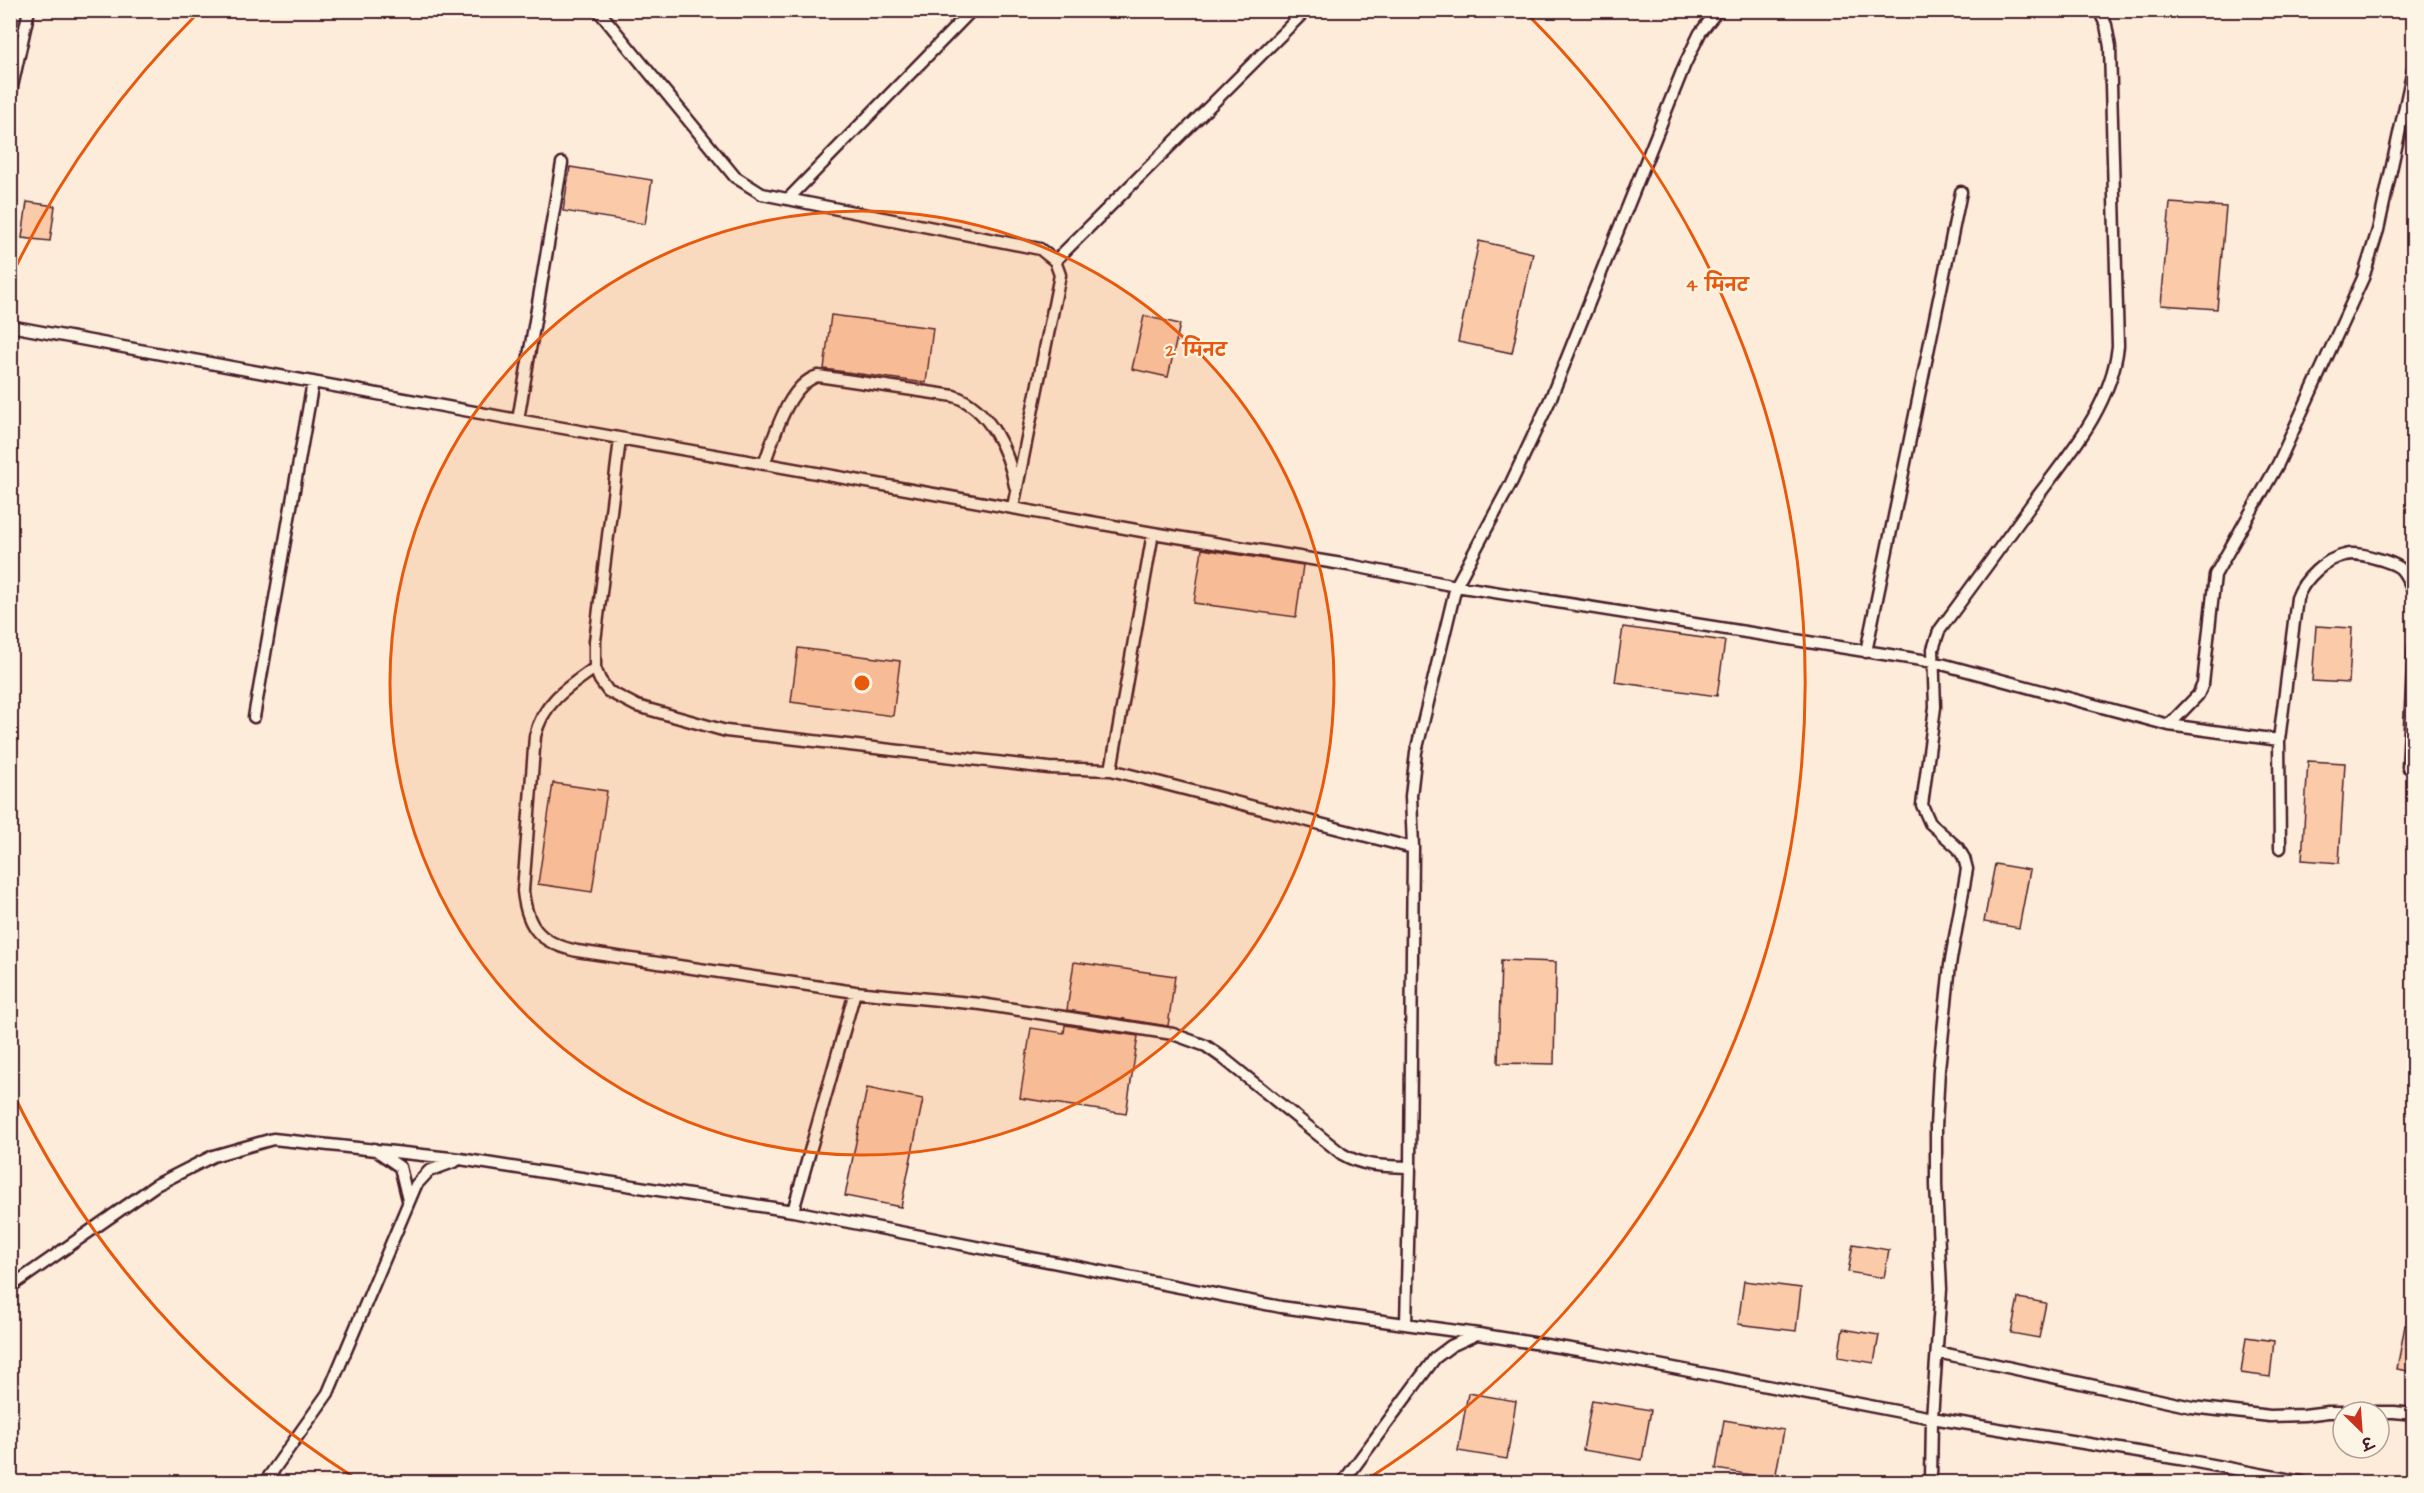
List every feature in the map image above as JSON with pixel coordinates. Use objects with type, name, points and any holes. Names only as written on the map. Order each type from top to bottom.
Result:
[{"type":"lane","points":[[10,96],[29,10]]},
{"type":"lane","points":[[598,10],[735,177],[762,194],[1040,249],[1055,261],[1060,275],[1013,507]]},
{"type":"lane","points":[[788,199],[972,10]]},
{"type":"lane","points":[[1055,261],[1306,10]]},
{"type":"lane","points":[[1406,1324],[1410,1167],[1413,848],[1411,796],[1416,752],[1456,586],[1511,483],[1550,399],[1685,64],[1700,33],[1719,10]]},
{"type":"lane","points":[[1931,1482],[1932,1418],[1941,1289],[1936,1185],[1939,1069],[1950,965],[1967,869],[1958,848],[1930,823],[1922,806],[1935,707],[1935,641],[2085,431],[2109,387],[2115,366],[2118,346],[2110,46],[2106,25],[2099,10]]},
{"type":"lane","points":[[2169,725],[2198,695],[2203,684],[2215,575],[2278,464],[2363,278],[2378,230],[2414,65]]},
{"type":"lane","points":[[518,420],[562,163]]},
{"type":"lane","points":[[1866,652],[1961,192]]},
{"type":"lane","points":[[10,326],[620,439],[1152,533],[1354,566],[1456,586],[1934,662],[2169,725],[2278,740]]},
{"type":"lane","points":[[764,464],[786,410],[800,387],[814,377],[954,396],[975,406],[994,431],[1012,470],[1015,487],[1013,507]]},
{"type":"lane","points":[[254,717],[313,382]]},
{"type":"lane","points":[[620,439],[595,641],[595,668],[608,691],[637,706],[726,731],[1049,768],[1111,770],[1413,848]]},
{"type":"lane","points":[[1111,770],[1152,533]]},
{"type":"lane","points":[[2280,848],[2278,740],[2297,598],[2301,588],[2309,577],[2331,561],[2344,555],[2356,554],[2398,566],[2408,578],[2414,592]]},
{"type":"lane","points":[[2408,767],[2414,647]]},
{"type":"lane","points":[[595,668],[553,699],[538,723],[523,891],[528,917],[536,932],[553,944],[577,951],[855,992],[981,1004],[1173,1034],[1206,1046],[1342,1154],[1356,1162],[1372,1166],[1410,1167]]},
{"type":"lane","points":[[793,1211],[855,992]]},
{"type":"lane","points":[[10,1287],[156,1185],[213,1156],[273,1139],[460,1159],[793,1211],[1281,1307],[1596,1353],[1932,1418],[2180,1459],[2302,1482]]},
{"type":"lane","points":[[373,1148],[400,1167],[408,1200]]},
{"type":"lane","points":[[265,1482],[327,1393],[408,1200],[421,1177],[429,1171],[460,1159]]},
{"type":"lane","points":[[1342,1482],[1435,1358],[1451,1346],[1478,1334]]},
{"type":"lane","points":[[1937,1352],[2192,1407],[2270,1416],[2348,1412],[2414,1414]]},
{"type":"building","points":[[570,167],[652,180],[645,224],[563,211]]},
{"type":"building","points":[[27,202],[55,206],[50,241],[22,238]]},
{"type":"building","points":[[2170,203],[2226,207],[2217,309],[2161,305]]},
{"type":"building","points":[[1479,241],[1533,253],[1512,353],[1458,342]]},
{"type":"building","points":[[831,315],[933,328],[926,383],[824,369]]},
{"type":"building","points":[[1144,316],[1180,324],[1168,377],[1132,369]]},
{"type":"building","points":[[1202,549],[1303,565],[1296,617],[1194,603]]},
{"type":"building","points":[[2316,626],[2352,628],[2349,683],[2312,681]]},
{"type":"building","points":[[1623,627],[1725,641],[1717,696],[1615,682]]},
{"type":"building","points":[[798,648],[900,661],[893,716],[791,702]]},
{"type":"building","points":[[2308,761],[2345,763],[2339,863],[2302,860]]},
{"type":"building","points":[[553,783],[607,791],[592,892],[538,884]]},
{"type":"building","points":[[1995,864],[2030,870],[2019,928],[1984,922]]},
{"type":"building","points":[[1501,960],[1556,962],[1554,1064],[1498,1063]]},
{"type":"building","points":[[1074,962],[1175,976],[1168,1026],[1067,1010]]},
{"type":"building","points":[[1065,1025],[1138,1036],[1126,1114],[1020,1098],[1031,1028],[1064,1033]]},
{"type":"building","points":[[867,1088],[923,1099],[901,1207],[845,1196]]},
{"type":"building","points":[[1853,1244],[1889,1250],[1884,1278],[1848,1272]]},
{"type":"building","points":[[1744,1281],[1801,1288],[1796,1331],[1738,1324]]},
{"type":"building","points":[[2018,1298],[2046,1303],[2039,1338],[2011,1333]]},
{"type":"building","points":[[2405,1325],[2414,1326],[2414,1372],[2397,1369]]},
{"type":"building","points":[[1843,1329],[1879,1335],[1874,1363],[1838,1357]]},
{"type":"building","points":[[2246,1337],[2274,1341],[2270,1377],[2241,1373]]},
{"type":"building","points":[[1468,1393],[1516,1401],[1507,1459],[1458,1451]]},
{"type":"building","points":[[1592,1400],[1651,1410],[1642,1460],[1583,1450]]},
{"type":"building","points":[[1724,1420],[1784,1430],[1775,1479],[1716,1469]]}]
